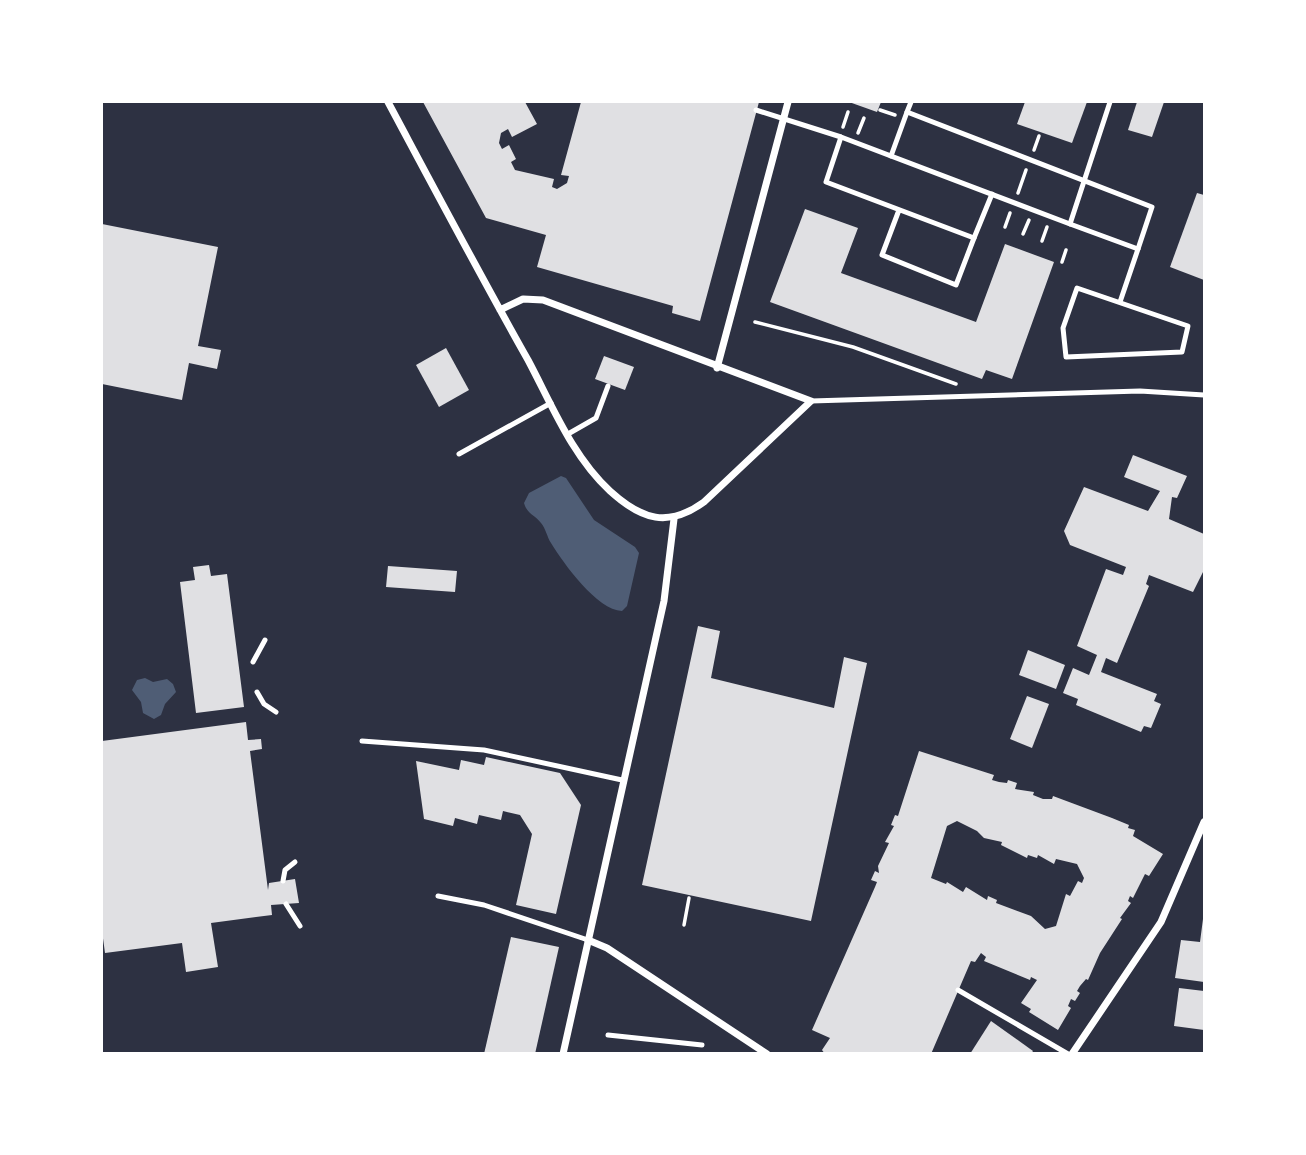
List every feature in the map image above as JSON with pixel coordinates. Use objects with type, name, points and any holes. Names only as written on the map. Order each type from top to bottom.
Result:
[{"type":"street","points":[[388,102],[500,310],[551,402],[579,455],[612,493],[652,517],[674,519],[705,502],[811,401],[717,368],[543,300],[523,299],[500,310]]},
{"type":"street","points":[[717,368],[788,102]]},
{"type":"street","points":[[563,1054],[664,601],[674,519]]},
{"type":"street","points":[[1070,1054],[1161,922],[1205,822]]},
{"type":"street","points":[[588,940],[607,948],[767,1054]]},
{"type":"lane","points":[[891,156],[911,102]]},
{"type":"lane","points":[[1070,224],[1110,102]]},
{"type":"lane","points":[[756,110],[841,136],[1138,249]]},
{"type":"lane","points":[[907,111],[1152,207],[1120,302]]},
{"type":"lane","points":[[841,136],[826,182],[974,238]]},
{"type":"lane","points":[[899,210],[882,256],[956,285],[992,194]]},
{"type":"lane","points":[[1077,288],[1120,302],[1188,326],[1182,352],[1066,357],[1063,328],[1077,288]]},
{"type":"lane","points":[[568,434],[596,418],[608,386]]},
{"type":"lane","points":[[811,401],[1140,391],[1205,395]]},
{"type":"lane","points":[[459,454],[551,402]]},
{"type":"lane","points":[[253,662],[265,640]]},
{"type":"lane","points":[[257,692],[264,704],[275,712]]},
{"type":"lane","points":[[362,741],[484,750],[622,780]]},
{"type":"lane","points":[[283,881],[285,870],[295,862]]},
{"type":"lane","points":[[438,897],[484,905],[588,940]]},
{"type":"lane","points":[[286,904],[300,926]]},
{"type":"lane","points":[[958,990],[1070,1054]]},
{"type":"lane","points":[[608,1035],[702,1045]]},
{"type":"path","points":[[880,110],[904,119]]},
{"type":"path","points":[[1005,227],[1039,136]]},
{"type":"path","points":[[1023,234],[1032,210]]},
{"type":"path","points":[[1042,241],[1051,217]]},
{"type":"path","points":[[1062,262],[1066,250]]},
{"type":"path","points":[[755,321],[853,346],[953,384],[965,384]]},
{"type":"path","points":[[684,925],[690,898]]},
{"type":"water","points":[[561,476],[566,478],[594,520],[635,547],[639,553],[627,606],[622,611],[612,609],[592,595],[557,552],[543,525],[525,507],[529,493]]},
{"type":"water","points":[[145,678],[153,682],[167,679],[176,692],[165,704],[161,715],[154,719],[143,713],[141,702],[132,690],[137,680]]},
{"type":"building","points":[[423,102],[525,102],[537,124],[512,137],[508,129],[501,133],[499,143],[502,149],[509,145],[516,159],[511,162],[515,170],[554,179],[552,187],[557,189],[567,183],[569,176],[561,175],[581,102],[759,102],[700,321],[672,313],[673,306],[537,267],[546,235],[486,218]]},
{"type":"building","points":[[849,102],[881,102],[877,112]]},
{"type":"building","points":[[1025,102],[1087,102],[1072,143],[1017,124]]},
{"type":"building","points":[[1137,102],[1164,102],[1152,137],[1128,130]]},
{"type":"building","points":[[1197,193],[1204,195],[1204,280],[1170,267]]},
{"type":"building","points":[[805,209],[858,228],[841,273],[976,322],[1005,244],[1054,262],[1012,379],[986,370],[982,379],[770,302]]},
{"type":"building","points":[[102,224],[218,247],[198,346],[221,350],[217,369],[189,363],[182,400],[102,384]]},
{"type":"building","points":[[446,348],[469,390],[439,407],[416,365]]},
{"type":"building","points":[[604,356],[634,367],[625,390],[595,379]]},
{"type":"building","points":[[1133,455],[1187,476],[1177,498],[1172,497],[1169,519],[1204,534],[1204,570],[1193,592],[1149,575],[1146,584],[1149,586],[1117,663],[1106,658],[1101,672],[1157,694],[1154,701],[1161,704],[1151,728],[1144,726],[1141,732],[1076,705],[1078,699],[1063,693],[1073,668],[1089,675],[1097,655],[1077,646],[1106,569],[1123,575],[1126,567],[1070,545],[1064,531],[1084,487],[1148,511],[1160,491],[1124,477]]},
{"type":"building","points":[[209,565],[211,576],[227,574],[244,707],[196,713],[180,582],[195,580],[193,567]]},
{"type":"building","points":[[388,566],[457,571],[455,592],[386,587]]},
{"type":"building","points":[[698,626],[720,631],[711,678],[834,708],[844,657],[867,663],[811,921],[642,885]]},
{"type":"building","points":[[1028,650],[1065,665],[1056,689],[1019,675]]},
{"type":"building","points":[[1027,696],[1049,704],[1032,748],[1010,739]]},
{"type":"building","points":[[246,722],[248,740],[261,739],[262,749],[250,751],[268,890],[269,883],[295,879],[299,903],[271,905],[272,915],[211,923],[218,967],[186,972],[182,943],[105,953],[102,931],[102,741]]},
{"type":"building","points":[[919,751],[994,775],[992,780],[1017,783],[1015,789],[1034,792],[1033,795],[1043,799],[1052,799],[1053,796],[1129,825],[1128,828],[1135,830],[1133,836],[1163,854],[1149,876],[1145,874],[1133,898],[1130,896],[1128,901],[1131,903],[1100,953],[1088,980],[1086,979],[1077,991],[1080,993],[1075,1001],[1071,999],[1068,1006],[1071,1008],[1058,1030],[1029,1012],[1031,1009],[1021,1003],[1037,980],[1031,977],[1030,980],[984,961],[986,957],[981,953],[975,962],[971,961],[931,1054],[825,1054],[822,1050],[830,1038],[812,1030],[875,887],[877,882],[871,880],[875,871],[879,873],[878,866],[889,843],[885,842],[894,826],[891,825],[895,815],[898,816]],"holes":[[[957,821],[977,831],[984,838],[1002,842],[1001,845],[1027,858],[1028,855],[1037,858],[1038,855],[1054,864],[1056,859],[1077,864],[1084,878],[1082,883],[1078,881],[1070,896],[1066,894],[1056,926],[1045,929],[1031,916],[996,903],[997,900],[988,896],[987,900],[966,887],[963,892],[947,882],[946,884],[931,878],[947,826]]]},
{"type":"building","points":[[486,757],[560,773],[581,805],[556,914],[516,905],[532,834],[520,815],[503,811],[501,820],[479,815],[477,824],[455,818],[453,826],[424,819],[416,761],[459,770],[461,760],[484,765]]},
{"type":"building","points":[[1203,919],[1204,982],[1175,978],[1181,940],[1200,942]]},
{"type":"building","points":[[511,937],[559,947],[535,1054],[484,1054]]},
{"type":"building","points":[[1179,988],[1204,991],[1204,1030],[1174,1026]]},
{"type":"building","points":[[991,1021],[1033,1051],[1031,1054],[970,1054]]}]
